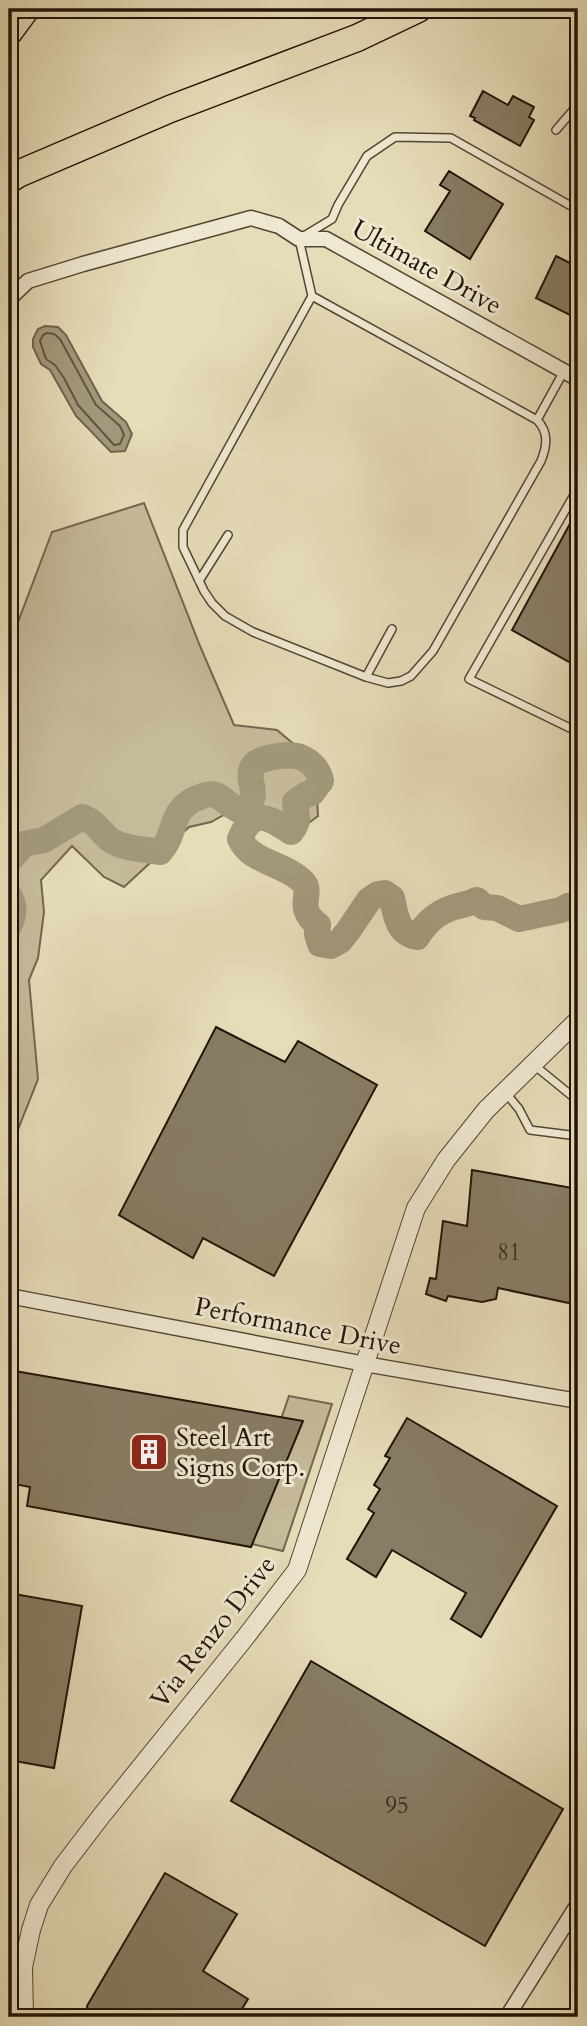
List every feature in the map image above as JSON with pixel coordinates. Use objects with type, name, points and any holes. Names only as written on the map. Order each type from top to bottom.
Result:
[{"type":"highway","points":[[9,32],[26,9]]},
{"type":"highway","points":[[9,180],[170,108],[357,38],[418,9]]},
{"type":"street","name":"Ultimate Drive","points":[[9,299],[29,281],[251,218],[279,226],[299,239],[326,239],[578,379]]},
{"type":"street","name":"Via Renzo Drive","points":[[24,2017],[23,1967],[39,1905],[63,1866],[297,1570],[416,1208],[446,1160],[486,1110],[578,1020]]},
{"type":"street","name":"Performance Drive","points":[[9,1296],[365,1364],[578,1401]]},
{"type":"street","points":[[507,2017],[578,1904]]},
{"type":"lane","points":[[556,130],[578,107]]},
{"type":"lane","points":[[312,296],[537,420],[544,427],[546,450],[541,461],[433,651],[411,676],[401,681],[388,683],[366,677],[253,632],[225,616],[212,603],[199,581],[183,547],[183,530],[312,296],[299,239],[332,219],[367,156],[395,137],[451,138],[578,210]]},
{"type":"lane","points":[[537,420],[564,371]]},
{"type":"lane","points":[[578,488],[469,679],[578,732]]},
{"type":"lane","points":[[199,581],[228,535]]},
{"type":"lane","points":[[366,677],[392,629]]},
{"type":"lane","points":[[533,1064],[572,1096],[578,1097]]},
{"type":"lane","points":[[505,1092],[519,1109],[530,1130],[578,1136]]},
{"type":"shaded area","points":[[144,503],[234,725],[277,730],[315,762],[318,816],[294,834],[278,831],[257,811],[238,807],[211,822],[189,827],[124,887],[104,877],[72,846],[41,880],[44,912],[38,958],[29,980],[38,1079],[15,1137],[9,1141],[9,646],[52,532]]},
{"type":"shaded area","points":[[289,1396],[332,1404],[283,1551],[239,1541]]},
{"type":"water","points":[[45,326],[58,327],[66,335],[102,401],[126,422],[132,434],[125,451],[111,452],[76,416],[50,370],[41,364],[33,347],[33,339],[38,329]]},
{"type":"building","points":[[483,91],[508,105],[513,96],[534,107],[529,117],[534,120],[520,146],[470,116]]},
{"type":"building","points":[[449,171],[503,204],[470,259],[425,231],[450,191],[440,185]]},
{"type":"building","points":[[556,256],[578,267],[578,298],[570,315],[536,298]]},
{"type":"building","points":[[578,509],[578,667],[512,630]]},
{"type":"building","points":[[216,1027],[285,1062],[298,1041],[377,1085],[274,1276],[203,1238],[193,1258],[119,1215]]},
{"type":"building","points":[[472,1170],[578,1189],[578,1305],[498,1288],[496,1299],[482,1302],[448,1296],[446,1301],[426,1294],[430,1278],[436,1279],[443,1221],[467,1226]]},
{"type":"building","name":"Steel Art Signs Corp.","points":[[9,1370],[303,1421],[251,1547],[27,1506],[30,1487],[9,1483]]},
{"type":"building","points":[[407,1418],[557,1506],[481,1637],[451,1619],[466,1593],[392,1550],[376,1577],[347,1559],[374,1513],[368,1509],[380,1489],[374,1485],[390,1458],[385,1456]]},
{"type":"building","points":[[9,1593],[82,1606],[54,1768],[9,1760]]},
{"type":"building","points":[[311,1661],[563,1809],[485,1946],[231,1801]]},
{"type":"building","points":[[165,1873],[237,1914],[203,1971],[248,1999],[237,2017],[88,2017],[87,2006]]},
{"type":"waterway","points":[[9,861],[24,844],[44,840],[82,817],[114,842],[126,847],[160,852],[166,845],[178,814],[190,802],[214,794],[244,812],[252,799],[250,776],[253,766],[268,758],[296,756],[311,763],[321,781],[312,793],[295,802],[297,818],[294,828],[291,832],[268,819],[256,819],[250,822],[240,839],[252,853],[303,882],[307,891],[307,912],[318,925],[320,944],[331,946],[340,941],[369,900],[385,893],[392,898],[401,928],[417,937],[437,915],[477,900],[484,907],[497,908],[519,919],[568,906],[578,912]]},
{"type":"waterway","points":[[9,895],[13,910],[9,926]]},
{"type":"place","name":"Steel Art Signs Corp.","points":[[149,1452]]}]
